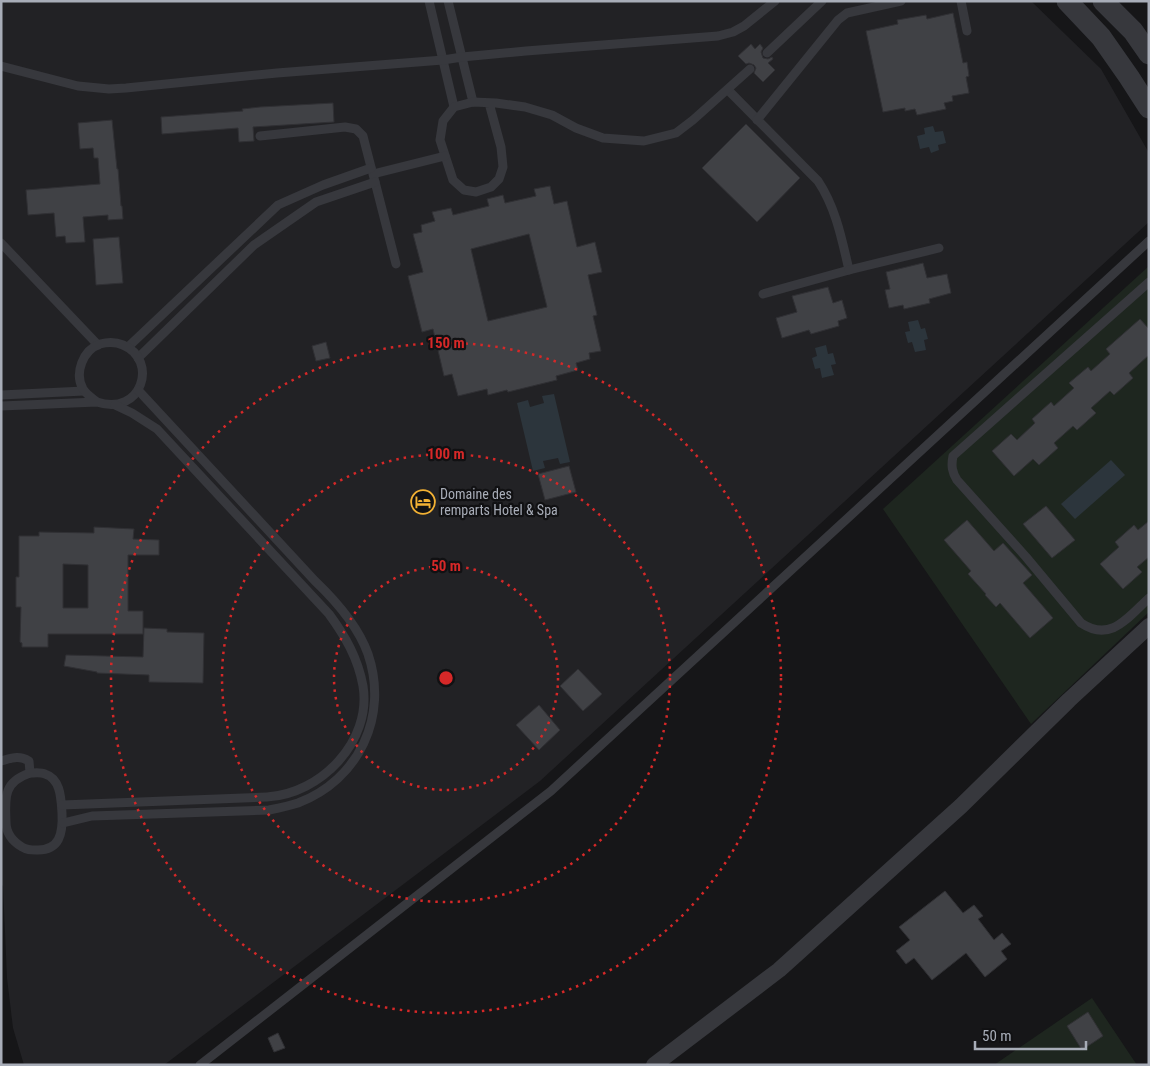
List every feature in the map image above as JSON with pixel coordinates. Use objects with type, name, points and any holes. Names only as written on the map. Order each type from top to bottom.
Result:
[{"type":"street","points":[[1067,1],[1109,48],[1149,108]]},
{"type":"street","points":[[1103,1],[1133,31],[1149,54]]},
{"type":"street","points":[[1109,48],[1133,31]]},
{"type":"street","points":[[1129,77],[1149,67]]},
{"type":"street","points":[[654,1065],[786,964],[961,806],[1069,700],[1149,626]]},
{"type":"lane","points":[[429,1],[454,107]]},
{"type":"lane","points":[[448,1],[473,102]]},
{"type":"lane","points":[[1,66],[78,86],[109,89],[718,36],[733,32],[744,26],[775,1]]},
{"type":"lane","points":[[767,53],[822,1]]},
{"type":"lane","points":[[757,120],[838,20],[848,13],[901,1]]},
{"type":"lane","points":[[961,1],[966,32]]},
{"type":"lane","points":[[489,104],[501,147],[503,167],[499,179],[490,188],[476,192],[464,190],[453,180],[440,140],[443,121],[454,107],[473,102],[525,107],[552,115],[576,128],[602,138],[644,141],[676,133],[750,69]]},
{"type":"lane","points":[[728,90],[818,181],[826,194],[835,216],[849,270]]},
{"type":"lane","points":[[260,136],[345,127],[356,129],[363,136],[396,264]]},
{"type":"lane","points":[[128,347],[278,205],[323,185],[373,175],[446,156]]},
{"type":"lane","points":[[138,358],[254,245],[316,202],[373,175]]},
{"type":"lane","points":[[200,1065],[551,791],[1149,241]]},
{"type":"lane","points":[[1,243],[98,345]]},
{"type":"lane","points":[[763,294],[939,248]]},
{"type":"lane","points":[[1149,282],[953,456],[951,465],[952,472],[957,480],[1026,557],[1081,623],[1096,630],[1111,629],[1149,598]]},
{"type":"lane","points":[[1,406],[97,402],[115,405],[124,403],[138,390],[143,374],[138,358],[128,347],[108,342],[98,345],[84,357],[79,374],[80,383],[84,391],[97,402]]},
{"type":"lane","points":[[63,823],[92,816],[269,810],[296,804],[317,794],[335,782],[350,766],[363,746],[371,724],[375,701],[375,685],[368,653],[350,620],[138,390]]},
{"type":"lane","points":[[1,395],[84,391]]},
{"type":"lane","points":[[62,805],[276,797],[294,792],[308,786],[332,768],[349,747],[357,730],[362,712],[363,688],[356,659],[344,634],[329,614],[157,429],[115,405]]},
{"type":"lane","points":[[305,589],[315,581]]},
{"type":"lane","points":[[1,761],[23,757],[29,761],[30,773]]},
{"type":"lane","points":[[30,773],[45,774],[52,778],[58,784],[62,805],[62,831],[58,841],[49,849],[43,851],[29,850],[16,843],[8,833],[6,828],[5,799],[8,789],[18,779],[30,773]]},
{"type":"lane","points":[[189,801],[190,812]]},
{"type":"shaded area","name":"Domaine des remparts Hotel & Spa","points":[[1,1],[1031,1],[1101,69],[1149,153],[1149,222],[540,781],[164,1065],[24,1065],[13,1028],[7,978],[3,886],[1,884]]},
{"type":"shaded area","points":[[933,126],[935,132],[943,131],[946,143],[938,145],[939,150],[931,153],[929,147],[920,149],[917,136],[925,134],[924,128]]},
{"type":"shaded area","points":[[1149,266],[1149,612],[1031,724],[883,509]]},
{"type":"shaded area","points":[[918,320],[921,329],[925,328],[928,339],[924,340],[926,350],[915,352],[912,342],[908,343],[905,332],[910,331],[908,322]]},
{"type":"shaded area","points":[[826,345],[828,354],[833,353],[836,364],[831,365],[834,375],[822,378],[820,368],[815,369],[812,358],[817,356],[815,348]]},
{"type":"shaded area","points":[[554,394],[570,462],[560,464],[558,458],[543,461],[545,468],[533,471],[517,403],[528,400],[530,407],[544,403],[542,396]]},
{"type":"shaded area","points":[[1111,460],[1125,475],[1075,519],[1061,504]]},
{"type":"shaded area","points":[[1092,998],[1137,1065],[994,1065]]},
{"type":"building","points":[[953,13],[963,63],[967,62],[969,76],[966,77],[969,93],[952,96],[953,101],[944,103],[946,109],[917,115],[915,109],[905,111],[905,108],[883,112],[866,31],[898,24],[897,20],[926,15],[927,19]]},
{"type":"building","points":[[751,44],[755,49],[760,44],[763,48],[761,52],[763,58],[768,59],[772,57],[773,59],[768,63],[775,70],[763,82],[754,73],[756,68],[754,65],[746,64],[738,56]]},
{"type":"building","points":[[333,103],[334,122],[253,127],[254,141],[239,142],[238,128],[162,134],[161,117],[243,111],[242,109],[260,107]]},
{"type":"building","points":[[112,120],[123,219],[108,220],[108,215],[83,217],[85,242],[66,243],[65,236],[56,237],[54,213],[28,215],[26,190],[100,184],[98,158],[94,158],[93,148],[80,149],[78,123]]},
{"type":"building","points":[[746,124],[800,178],[757,222],[702,168]]},
{"type":"building","points":[[550,186],[554,204],[567,201],[577,247],[595,242],[602,272],[588,275],[597,315],[593,316],[601,351],[589,353],[590,359],[576,363],[578,370],[556,376],[557,380],[508,392],[507,390],[488,395],[487,389],[458,396],[452,374],[444,376],[433,329],[422,332],[408,276],[423,272],[413,234],[422,232],[421,225],[435,221],[432,212],[451,208],[453,215],[489,206],[487,199],[503,195],[505,203],[536,196],[534,189]],"holes":[[[529,234],[547,307],[488,321],[471,249]]]},
{"type":"building","points":[[119,237],[123,283],[96,285],[93,239]]},
{"type":"building","points":[[923,263],[927,278],[947,274],[951,293],[929,299],[930,303],[904,309],[903,305],[889,308],[885,290],[890,289],[886,272]]},
{"type":"building","points":[[828,287],[833,303],[842,300],[847,318],[838,321],[839,326],[811,334],[809,330],[782,338],[776,318],[797,312],[792,296]]},
{"type":"building","points":[[1140,319],[1149,329],[1149,355],[1129,373],[1133,378],[1114,395],[1110,391],[1091,408],[1096,413],[1077,430],[1073,426],[1054,443],[1058,448],[1039,465],[1033,459],[1014,476],[992,451],[1011,434],[1017,440],[1035,423],[1032,419],[1051,402],[1054,406],[1074,388],[1069,383],[1088,367],[1091,371],[1110,354],[1106,349]]},
{"type":"building","points":[[326,342],[330,358],[316,361],[312,346]]},
{"type":"building","points":[[569,466],[576,492],[545,500],[538,474]]},
{"type":"building","points":[[1046,506],[1075,540],[1052,558],[1023,524]]},
{"type":"building","points":[[967,520],[994,551],[1003,543],[1032,575],[1023,583],[1053,618],[1030,638],[1000,603],[996,607],[985,595],[968,574],[971,571],[944,540]]},
{"type":"building","points":[[1149,521],[1149,557],[1137,567],[1142,572],[1123,589],[1100,564],[1119,547],[1115,542],[1134,525],[1138,530]]},
{"type":"building","points":[[94,527],[134,529],[133,539],[159,540],[159,555],[128,555],[128,611],[143,611],[143,634],[48,634],[48,647],[22,647],[20,642],[21,607],[16,607],[16,577],[19,577],[19,536],[39,536],[39,532],[94,533]],"holes":[[[63,564],[88,565],[88,608],[63,608]]]},
{"type":"building","points":[[144,628],[167,629],[167,632],[204,633],[203,683],[149,682],[149,675],[97,673],[64,666],[66,655],[143,657]]},
{"type":"building","points":[[578,669],[602,694],[583,711],[560,686]]},
{"type":"building","points":[[539,705],[560,730],[539,750],[516,725]]},
{"type":"building","points":[[945,891],[963,913],[974,905],[983,916],[978,919],[994,940],[1002,933],[1011,944],[1001,951],[1007,959],[985,977],[966,953],[932,980],[914,958],[906,964],[896,951],[910,940],[899,927]]},
{"type":"building","points":[[1088,1012],[1103,1036],[1082,1050],[1067,1026]]},
{"type":"building","points":[[278,1033],[285,1048],[274,1052],[268,1038]]},
{"type":"place","name":"Domaine des remparts Hotel & Spa","points":[[423,502]]}]
